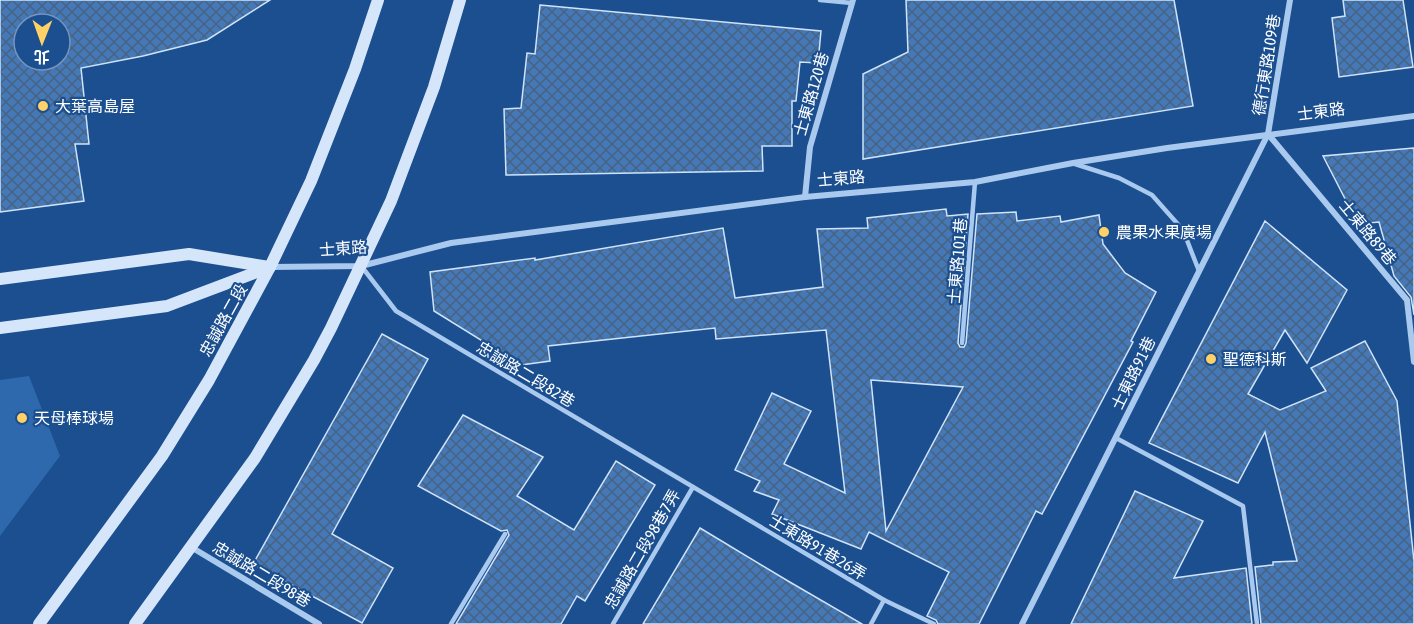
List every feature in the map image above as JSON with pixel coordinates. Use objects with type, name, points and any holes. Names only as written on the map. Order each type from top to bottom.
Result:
[{"type":"street","name":"忠誠路二段","points":[[39,624],[162,456],[209,380],[270,267],[311,181],[356,69],[378,0]]},
{"type":"street","points":[[135,624],[255,458],[331,328],[391,201],[434,87],[460,0]]},
{"type":"street","name":"德行東路109巷","points":[[1268,134],[1290,0]]},
{"type":"street","name":"士東路120巷","points":[[805,198],[810,147],[852,2]]},
{"type":"street","name":"士東路","points":[[0,279],[189,254],[270,267],[361,266],[451,243],[805,198],[975,182],[1073,163],[1268,134],[1414,116]]},
{"type":"street","name":"士東路91巷","points":[[1022,624],[1268,134]]},
{"type":"street","name":"士東路89巷","points":[[1268,134],[1407,300],[1412,311],[1414,362]]},
{"type":"street","name":"士東路","points":[[0,328],[167,306],[270,267]]},
{"type":"street","name":"忠誠路二段98巷","points":[[191,547],[319,624]]},
{"type":"lane","points":[[820,0],[852,2]]},
{"type":"lane","points":[[1073,163],[1119,178],[1152,195],[1183,230],[1199,271]]},
{"type":"lane","name":"士東路101巷","points":[[962,343],[975,182]]},
{"type":"lane","name":"忠誠路二段82巷","points":[[361,266],[396,311],[693,487]]},
{"type":"lane","points":[[1116,438],[1243,506],[1257,624]]},
{"type":"lane","name":"士東路91巷26弄","points":[[693,487],[884,600],[934,624]]},
{"type":"lane","name":"忠誠路二段98巷7弄","points":[[613,624],[693,487]]},
{"type":"lane","points":[[451,624],[505,534]]},
{"type":"lane","points":[[871,624],[884,600]]},
{"type":"shaded area","name":"天母棒球場","points":[[29,376],[60,456],[0,536],[0,380]]},
{"type":"building","name":"大葉高島屋","points":[[0,0],[270,0],[207,40],[81,68],[89,144],[75,144],[84,201],[0,212]]},
{"type":"building","points":[[906,0],[1174,0],[1193,106],[863,159],[863,74],[908,52]]},
{"type":"building","points":[[1343,0],[1403,0],[1413,67],[1339,77],[1332,18],[1345,16]]},
{"type":"building","points":[[540,5],[821,31],[818,63],[800,62],[796,101],[792,101],[792,146],[762,146],[763,171],[506,175],[504,109],[521,108],[527,53],[535,54]]},
{"type":"building","points":[[1414,148],[1414,315],[1411,297],[1394,276],[1379,222],[1358,224],[1323,156]]},
{"type":"building","points":[[946,209],[947,216],[968,214],[958,343],[960,347],[964,347],[966,343],[977,214],[1016,212],[1017,221],[1060,216],[1061,222],[1099,215],[1103,244],[1125,273],[1156,292],[1131,341],[1133,342],[1042,514],[1036,511],[979,624],[938,624],[936,620],[927,616],[949,572],[869,532],[861,549],[772,514],[779,500],[754,491],[760,481],[735,470],[772,393],[811,411],[784,464],[845,493],[826,330],[716,339],[715,328],[548,346],[550,361],[521,365],[434,311],[430,272],[535,258],[535,260],[723,228],[735,298],[823,287],[817,229],[868,228],[867,218]],"holes":[[[871,380],[963,387],[886,531]]]},
{"type":"building","points":[[1265,221],[1347,290],[1307,363],[1285,330],[1248,394],[1280,410],[1326,391],[1311,368],[1365,341],[1397,401],[1414,561],[1414,624],[1261,624],[1255,567],[1273,565],[1273,562],[1297,561],[1265,432],[1238,483],[1149,443]]},
{"type":"building","points":[[382,334],[428,359],[332,534],[393,568],[362,623],[253,564]]},
{"type":"building","points":[[463,415],[543,457],[517,496],[574,530],[616,461],[655,485],[585,601],[577,596],[561,624],[456,624],[509,535],[507,530],[501,531],[418,486]]},
{"type":"building","points":[[1135,491],[1203,521],[1174,578],[1246,568],[1252,624],[1071,624]]},
{"type":"building","points":[[700,528],[788,581],[862,624],[643,624]]},
{"type":"place","name":"大葉高島屋","points":[[43,106]]},
{"type":"place","name":"農果水果廣場","points":[[1104,232]]},
{"type":"place","name":"聖德科斯","points":[[1211,359]]},
{"type":"place","name":"天母棒球場","points":[[22,418]]}]
